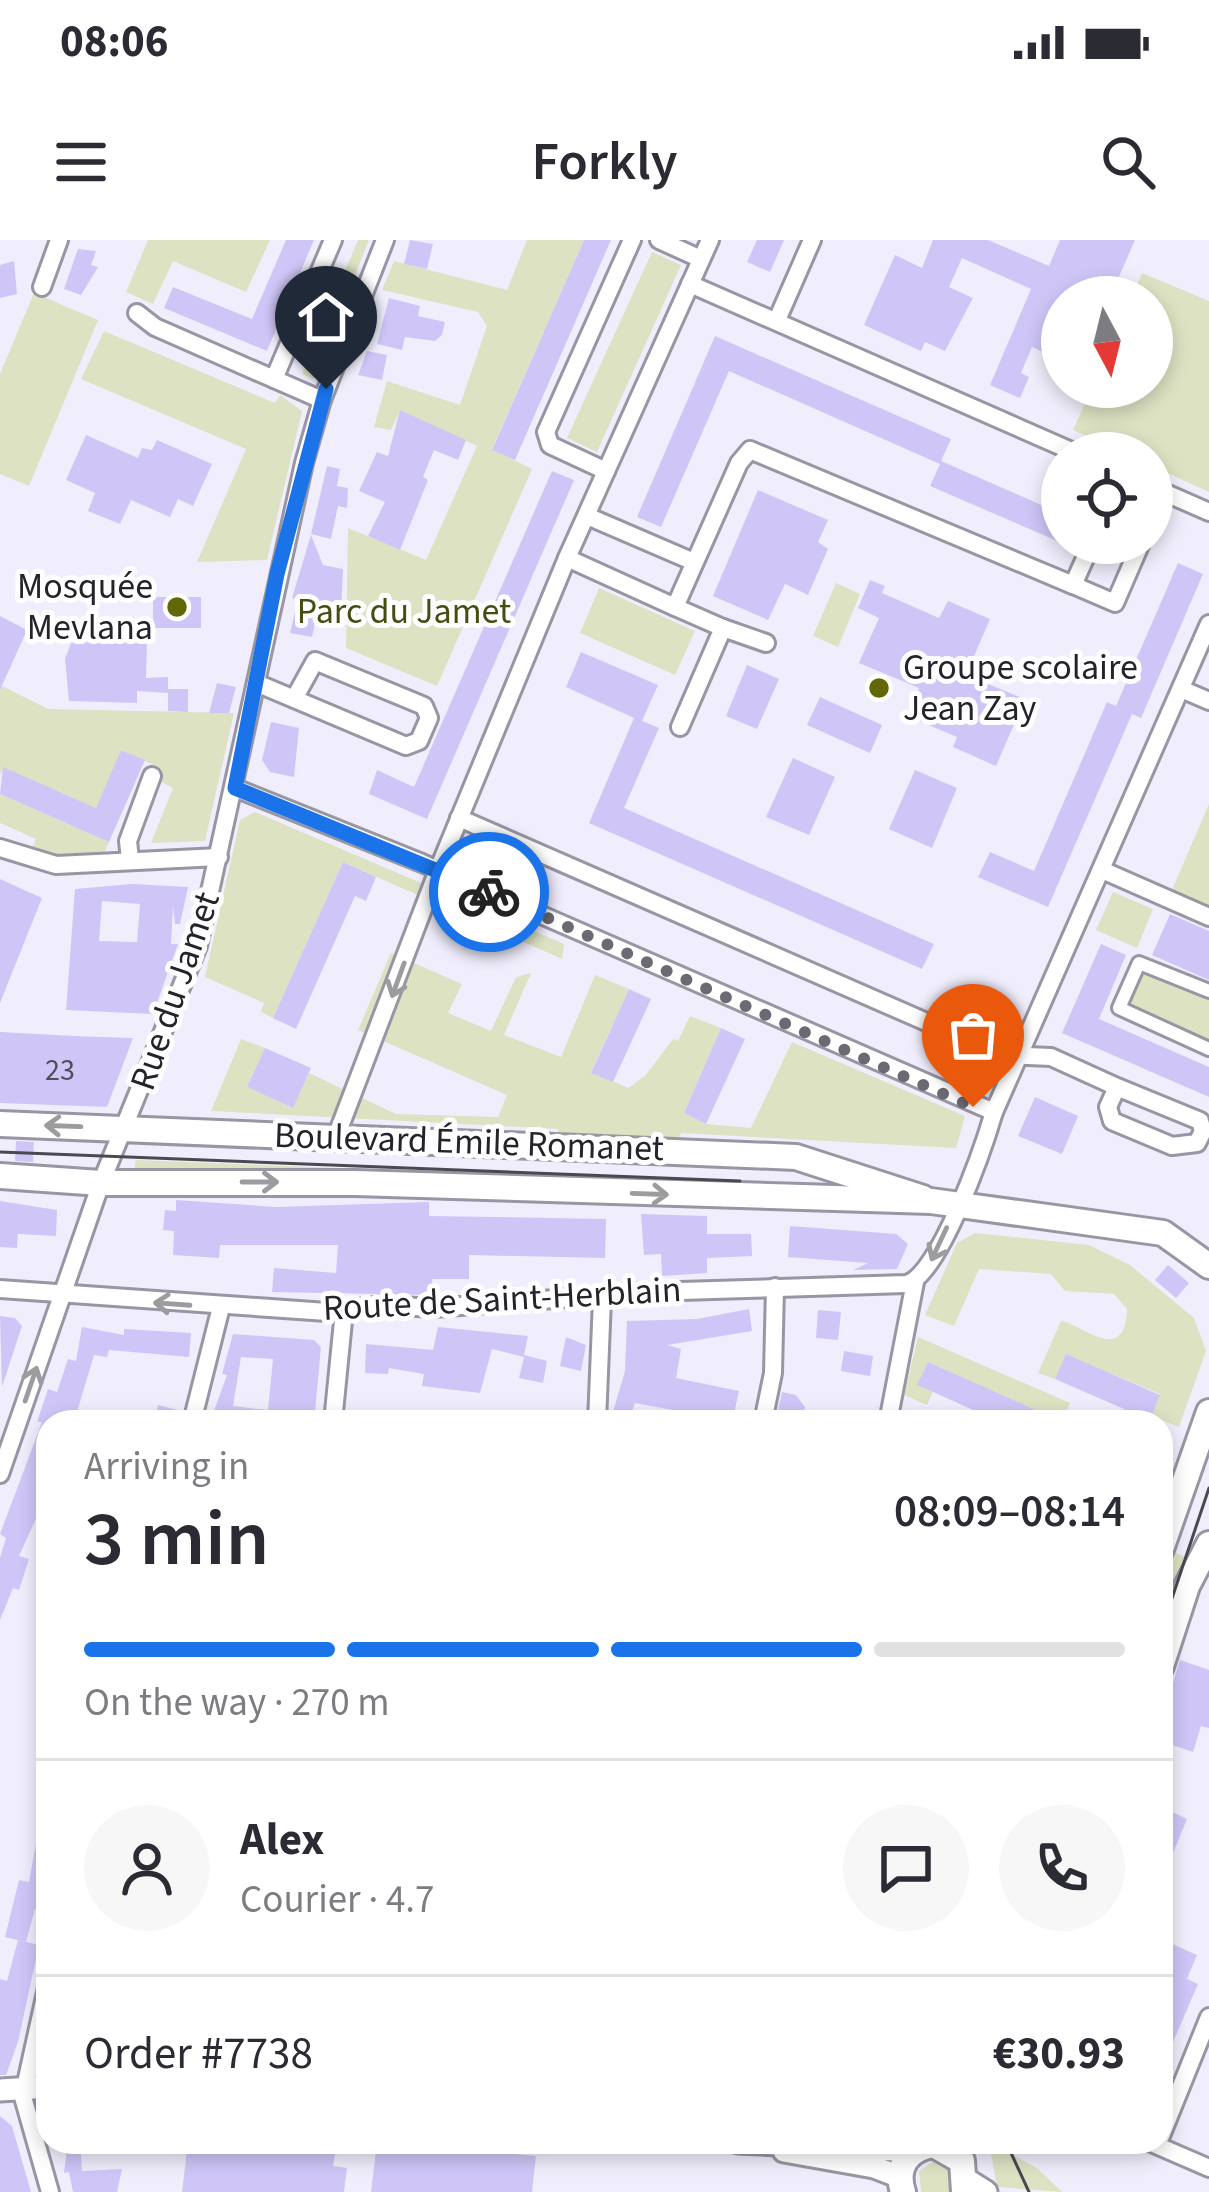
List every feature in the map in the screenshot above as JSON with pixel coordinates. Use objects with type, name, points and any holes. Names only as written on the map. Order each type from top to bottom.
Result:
[{"type":"main road","name":"Boulevard Émile Romanet","points":[[0,1124],[796,1157],[931,1201]]},
{"type":"main road","name":"Boulevard Émile Romanet","points":[[0,1176],[101,1183],[356,1183],[931,1201],[1163,1233],[1209,1266]]},
{"type":"main road","points":[[1173,1516],[1209,1412]]},
{"type":"main road","points":[[1173,1629],[1187,1586],[1209,1544]]},
{"type":"main road","points":[[901,2184],[922,2154]]},
{"type":"street","points":[[43,287],[58,240]]},
{"type":"street","points":[[274,379],[333,240]]},
{"type":"street","name":"Rue du Jamet","points":[[0,1474],[101,1183],[127,1129],[198,946],[322,400],[385,240]]},
{"type":"street","points":[[606,471],[550,445],[546,432],[632,240]]},
{"type":"street","points":[[659,240],[701,259]]},
{"type":"street","points":[[336,1137],[438,870],[567,558],[710,240]]},
{"type":"street","points":[[777,320],[812,240]]},
{"type":"street","points":[[690,284],[1041,437]]},
{"type":"street","points":[[136,313],[155,327],[322,400]]},
{"type":"street","points":[[675,607],[750,450],[1114,603],[1132,564]]},
{"type":"street","points":[[1173,496],[1209,512]]},
{"type":"street","points":[[586,516],[694,562]]},
{"type":"street","points":[[567,558],[766,643]]},
{"type":"street","points":[[1073,585],[1082,564]]},
{"type":"street","points":[[890,1410],[915,1282],[961,1205],[994,1112],[1209,624]]},
{"type":"street","points":[[680,727],[723,628]]},
{"type":"street","points":[[256,682],[294,699],[406,746],[419,741],[429,718],[424,706],[315,661],[294,699]]},
{"type":"street","points":[[1181,689],[1209,701]]},
{"type":"street","points":[[130,859],[128,841],[152,776]]},
{"type":"street","points":[[235,788],[438,870],[994,1112]]},
{"type":"street","points":[[459,818],[990,1050],[1051,1058],[1200,1121],[1203,1131],[1197,1143],[1172,1146],[1112,1120],[1108,1107],[1117,1087]]},
{"type":"street","points":[[0,848],[56,865],[219,857]]},
{"type":"street","points":[[1102,870],[1209,917]]},
{"type":"street","points":[[1209,991],[1139,962],[1119,1008],[1209,1049]]},
{"type":"street","name":"Route de Saint-Herblain","points":[[0,1289],[221,1307],[344,1311],[398,1304],[434,1308],[915,1282]]},
{"type":"street","points":[[765,1410],[773,1373],[775,1287]]},
{"type":"street","points":[[597,1410],[602,1299]]},
{"type":"street","points":[[195,1410],[221,1307]]},
{"type":"street","points":[[334,1410],[344,1311]]},
{"type":"street","points":[[1173,2101],[1209,2017]]},
{"type":"street","points":[[36,2018],[12,2089],[50,2192]]},
{"type":"street","points":[[1173,2150],[1209,2168]]},
{"type":"street","points":[[788,2154],[874,2167],[901,2184]]},
{"type":"green space","points":[[148,240],[270,240],[246,292],[173,261],[153,304],[126,292]]},
{"type":"green space","points":[[358,240],[369,240],[313,379],[302,374]]},
{"type":"green space","name":"Parc du Jamet","points":[[527,240],[584,240],[492,449],[532,469],[437,686],[346,648],[348,528],[426,560],[477,446],[400,411],[391,430],[374,427],[387,381],[460,405],[487,326],[478,312],[382,290],[394,261],[507,290]]},
{"type":"green space","points":[[652,252],[681,265],[597,452],[567,438]]},
{"type":"green space","points":[[1173,286],[1209,301],[1209,492],[1173,476],[1173,432],[1073,430],[1083,408],[1173,408]]},
{"type":"green space","points":[[34,293],[98,320],[29,486],[0,474],[0,374]]},
{"type":"green space","points":[[104,331],[275,403],[280,395],[302,411],[267,560],[197,562],[246,449],[81,379]]},
{"type":"green space","points":[[836,583],[860,594],[838,647],[813,636]]},
{"type":"green space","points":[[599,588],[695,631],[675,675],[580,633]]},
{"type":"green space","points":[[0,685],[48,709],[234,713],[205,841],[151,843],[173,788],[160,781],[158,767],[122,750],[96,808],[4,768],[0,775]]},
{"type":"green space","points":[[0,794],[109,842],[104,853],[48,857],[31,852],[36,839],[0,823]]},
{"type":"green space","points":[[1209,804],[1209,906],[1172,890]]},
{"type":"green space","points":[[255,812],[564,944],[562,959],[343,862],[273,1018],[261,1012],[264,1003],[205,977],[240,820]]},
{"type":"green space","points":[[1113,892],[1153,909],[1137,948],[1096,930]]},
{"type":"green space","points":[[391,953],[462,984],[448,1013],[491,1031],[516,977],[531,973],[504,1035],[561,1057],[595,975],[629,989],[591,1072],[628,1088],[645,1076],[673,1039],[678,1041],[690,1016],[721,1028],[684,1113],[706,1124],[751,1128],[792,1042],[965,1116],[956,1148],[681,1133],[678,1140],[555,1137],[559,1129],[211,1111],[241,1039],[265,1048],[247,1087],[292,1107],[309,1073],[396,1114],[498,1117],[507,1095],[358,1030]]},
{"type":"green space","points":[[1141,967],[1209,997],[1209,1042],[1125,1004]]},
{"type":"green space","points":[[136,1160],[799,1186],[852,1181],[887,1192],[134,1172]]},
{"type":"green space","points":[[975,1233],[1089,1245],[1130,1265],[1194,1318],[1206,1351],[1179,1427],[1173,1425],[1173,1410],[1153,1410],[1160,1394],[1067,1355],[1055,1379],[1038,1373],[1061,1321],[1101,1338],[1119,1336],[1127,1309],[1114,1294],[1065,1291],[1051,1274],[979,1269],[954,1326],[925,1315],[957,1243]]},
{"type":"green space","points":[[918,1337],[1070,1403],[1067,1410],[1035,1410],[928,1362],[918,1384],[933,1392],[927,1405],[904,1395]]},
{"type":"green space","points":[[1173,1552],[1196,1560],[1173,1618]]},
{"type":"green space","points":[[991,2154],[1011,2154],[1037,2168],[1062,2192],[997,2187]]},
{"type":"green space","points":[[937,2159],[953,2163],[956,2192],[921,2192],[919,2171]]},
{"type":"building","points":[[286,240],[314,240],[267,351],[164,308],[173,287],[252,319]]},
{"type":"building","points":[[410,240],[433,244],[427,269],[404,264]]},
{"type":"building","points":[[584,240],[611,240],[515,460],[492,450]]},
{"type":"building","points":[[757,240],[784,240],[770,272],[747,262]]},
{"type":"building","points":[[933,240],[988,240],[1049,266],[1060,240],[1135,240],[1119,276],[1041,276],[1041,351],[1032,347],[1021,373],[1029,377],[1020,398],[990,385],[1031,289],[962,258],[949,287],[973,298],[945,351],[925,342],[921,351],[864,325],[895,255],[922,268]]},
{"type":"building","points":[[78,249],[96,251],[91,265],[98,267],[81,295],[64,289]]},
{"type":"building","points":[[14,261],[17,294],[0,298],[0,265]]},
{"type":"building","points":[[389,298],[420,306],[418,316],[445,322],[442,335],[435,341],[405,337],[402,350],[377,344]]},
{"type":"building","points":[[715,336],[951,439],[941,461],[1041,505],[1041,534],[930,486],[940,464],[729,371],[661,527],[637,517]]},
{"type":"building","points":[[367,351],[387,355],[382,380],[358,375]]},
{"type":"building","points":[[400,410],[466,440],[458,460],[434,450],[423,477],[428,480],[400,550],[368,536],[385,502],[359,491],[377,452],[388,456]]},
{"type":"building","points":[[86,435],[138,458],[142,448],[152,450],[157,440],[212,464],[193,506],[178,499],[170,517],[131,500],[120,524],[88,511],[95,493],[66,480]]},
{"type":"building","points":[[327,466],[340,469],[337,486],[348,488],[347,508],[338,506],[331,539],[311,534]]},
{"type":"building","points":[[552,471],[574,480],[427,819],[369,794],[377,770],[414,787]]},
{"type":"building","points":[[758,490],[828,520],[818,542],[828,549],[808,595],[785,584],[768,620],[713,596]]},
{"type":"building","points":[[311,535],[323,565],[343,569],[341,613],[318,609],[312,637],[290,633],[298,599],[292,598]]},
{"type":"building","points":[[1178,563],[1203,574],[1141,718],[1132,714],[1048,907],[978,877],[990,852],[1034,871],[1107,702],[1116,706]]},
{"type":"building","points":[[870,580],[885,586],[882,593],[939,618],[948,601],[990,619],[966,675],[1025,699],[996,766],[953,747],[957,737],[907,716],[919,688],[859,663],[879,618],[858,608]]},
{"type":"building","name":"Mosquée Mevlana","points":[[153,597],[201,597],[201,628],[153,628]]},
{"type":"building","points":[[0,616],[27,630],[0,690]]},
{"type":"building","points":[[147,640],[146,678],[168,677],[168,693],[137,691],[137,703],[69,701],[65,659],[71,643]]},
{"type":"building","points":[[581,652],[658,685],[642,721],[659,728],[624,808],[934,944],[922,969],[589,823],[634,718],[566,687]]},
{"type":"building","points":[[747,665],[779,679],[757,729],[726,716]]},
{"type":"building","points":[[217,683],[236,687],[229,713],[209,713]]},
{"type":"building","points":[[168,689],[188,689],[188,712],[168,711]]},
{"type":"building","points":[[820,697],[882,725],[870,753],[807,725]]},
{"type":"building","points":[[271,722],[299,728],[294,777],[270,772],[262,760]]},
{"type":"building","points":[[121,750],[145,760],[109,842],[0,794],[3,767],[96,808]]},
{"type":"building","points":[[793,758],[835,777],[809,835],[766,817]]},
{"type":"building","points":[[915,770],[957,788],[932,848],[889,829]]},
{"type":"building","points":[[343,862],[376,877],[366,901],[355,896],[296,1029],[273,1018]]},
{"type":"building","points":[[0,879],[42,898],[0,1003]]},
{"type":"building","points":[[132,884],[188,887],[180,924],[175,924],[173,906],[171,944],[178,944],[153,1014],[66,1010],[75,889]],"holes":[[[102,901],[140,904],[137,942],[99,941]]]},
{"type":"building","points":[[1170,914],[1209,931],[1209,980],[1152,955]]},
{"type":"building","points":[[1101,944],[1126,955],[1099,1019],[1209,1067],[1209,1097],[1062,1033]]},
{"type":"building","points":[[629,989],[651,999],[613,1082],[591,1073]]},
{"type":"building","points":[[721,1028],[745,1039],[706,1124],[684,1113]]},
{"type":"building","points":[[0,1032],[133,1038],[107,1107],[0,1103]]},
{"type":"building","points":[[265,1048],[311,1068],[293,1108],[247,1087]]},
{"type":"building","points":[[1035,1097],[1078,1116],[1062,1154],[1018,1136]]},
{"type":"building","points":[[16,1141],[34,1142],[33,1162],[15,1161]]},
{"type":"building","points":[[176,1200],[276,1207],[429,1202],[429,1216],[606,1219],[605,1258],[469,1255],[469,1279],[432,1279],[433,1295],[272,1292],[274,1268],[336,1273],[338,1245],[220,1245],[219,1258],[173,1255],[174,1231],[163,1230],[165,1210],[176,1211]]},
{"type":"building","points":[[0,1201],[57,1210],[56,1236],[18,1234],[17,1248],[0,1247]]},
{"type":"building","points":[[641,1214],[707,1216],[707,1234],[751,1234],[752,1256],[707,1258],[707,1273],[662,1276],[661,1254],[644,1255]]},
{"type":"building","points":[[790,1226],[896,1234],[908,1244],[897,1269],[853,1270],[868,1263],[788,1257]]},
{"type":"building","points":[[1168,1265],[1189,1283],[1176,1298],[1155,1280]]},
{"type":"building","points":[[749,1309],[752,1331],[667,1345],[681,1349],[676,1378],[739,1391],[735,1410],[673,1410],[635,1403],[632,1410],[614,1410],[625,1371],[627,1321],[697,1319]]},
{"type":"building","points":[[818,1310],[841,1312],[838,1340],[816,1338]]},
{"type":"building","points":[[0,1316],[15,1318],[22,1326],[2,1387]]},
{"type":"building","points":[[82,1327],[124,1335],[124,1329],[191,1333],[189,1357],[109,1350],[107,1357],[94,1355],[78,1410],[41,1410],[48,1389],[57,1392],[68,1359],[76,1361]]},
{"type":"building","points":[[438,1327],[528,1336],[524,1355],[547,1361],[543,1383],[519,1378],[524,1357],[492,1349],[480,1393],[422,1386],[424,1374],[389,1368],[388,1374],[365,1373],[366,1344],[433,1350]]},
{"type":"building","points":[[233,1334],[314,1340],[321,1347],[315,1410],[268,1410],[214,1410],[227,1375],[222,1374]],"holes":[[[241,1357],[273,1359],[268,1410],[233,1406]]]},
{"type":"building","points":[[566,1337],[586,1345],[581,1371],[560,1366]]},
{"type":"building","points":[[844,1351],[873,1356],[870,1376],[841,1371]]},
{"type":"building","points":[[1066,1354],[1160,1395],[1154,1410],[1124,1410],[1055,1379]]},
{"type":"building","points":[[928,1362],[1036,1410],[973,1410],[917,1385]]},
{"type":"building","points":[[782,1392],[796,1395],[805,1407],[804,1410],[778,1410]]},
{"type":"building","points":[[36,1438],[36,1518],[19,1556],[29,1559],[19,1590],[13,1588],[0,1620],[0,1558],[6,1538],[0,1534]]},
{"type":"building","points":[[1180,1660],[1209,1670],[1209,1728],[1201,1726],[1193,1752],[1173,1745],[1173,1683]]},
{"type":"building","points":[[1173,1813],[1187,1819],[1173,1853]]},
{"type":"building","points":[[36,1844],[36,1909],[26,1942],[5,1937],[19,1880],[29,1882]]},
{"type":"building","points":[[18,1940],[36,1944],[18,2042],[6,2075],[0,2075],[0,1979],[7,1981]]},
{"type":"building","points":[[1173,1944],[1197,1955],[1187,1979],[1198,1984],[1173,2042]]},
{"type":"building","points":[[0,2116],[12,2126],[31,2192],[0,2192]]},
{"type":"building","points":[[66,2154],[81,2154],[82,2171],[122,2169],[117,2192],[73,2192],[69,2172],[64,2173]]},
{"type":"building","points":[[187,2154],[335,2154],[333,2166],[347,2168],[344,2192],[182,2192]]},
{"type":"building","points":[[376,2154],[536,2156],[532,2192],[371,2192]]},
{"type":"tram line","points":[[0,1152],[740,1181]]},
{"type":"tram line","points":[[1173,1595],[1209,1488]]},
{"type":"tram line","points":[[1012,2154],[1029,2192]]},
{"type":"way so far","points":[[489,892],[973,1107]]},
{"type":"place","name":"Mosquée Mevlana","points":[[177,607]]},
{"type":"place","name":"Groupe scolaire Jean Zay","points":[[879,688]]},
{"type":"route","points":[[326,389],[277,574],[235,788],[489,892]]}]
